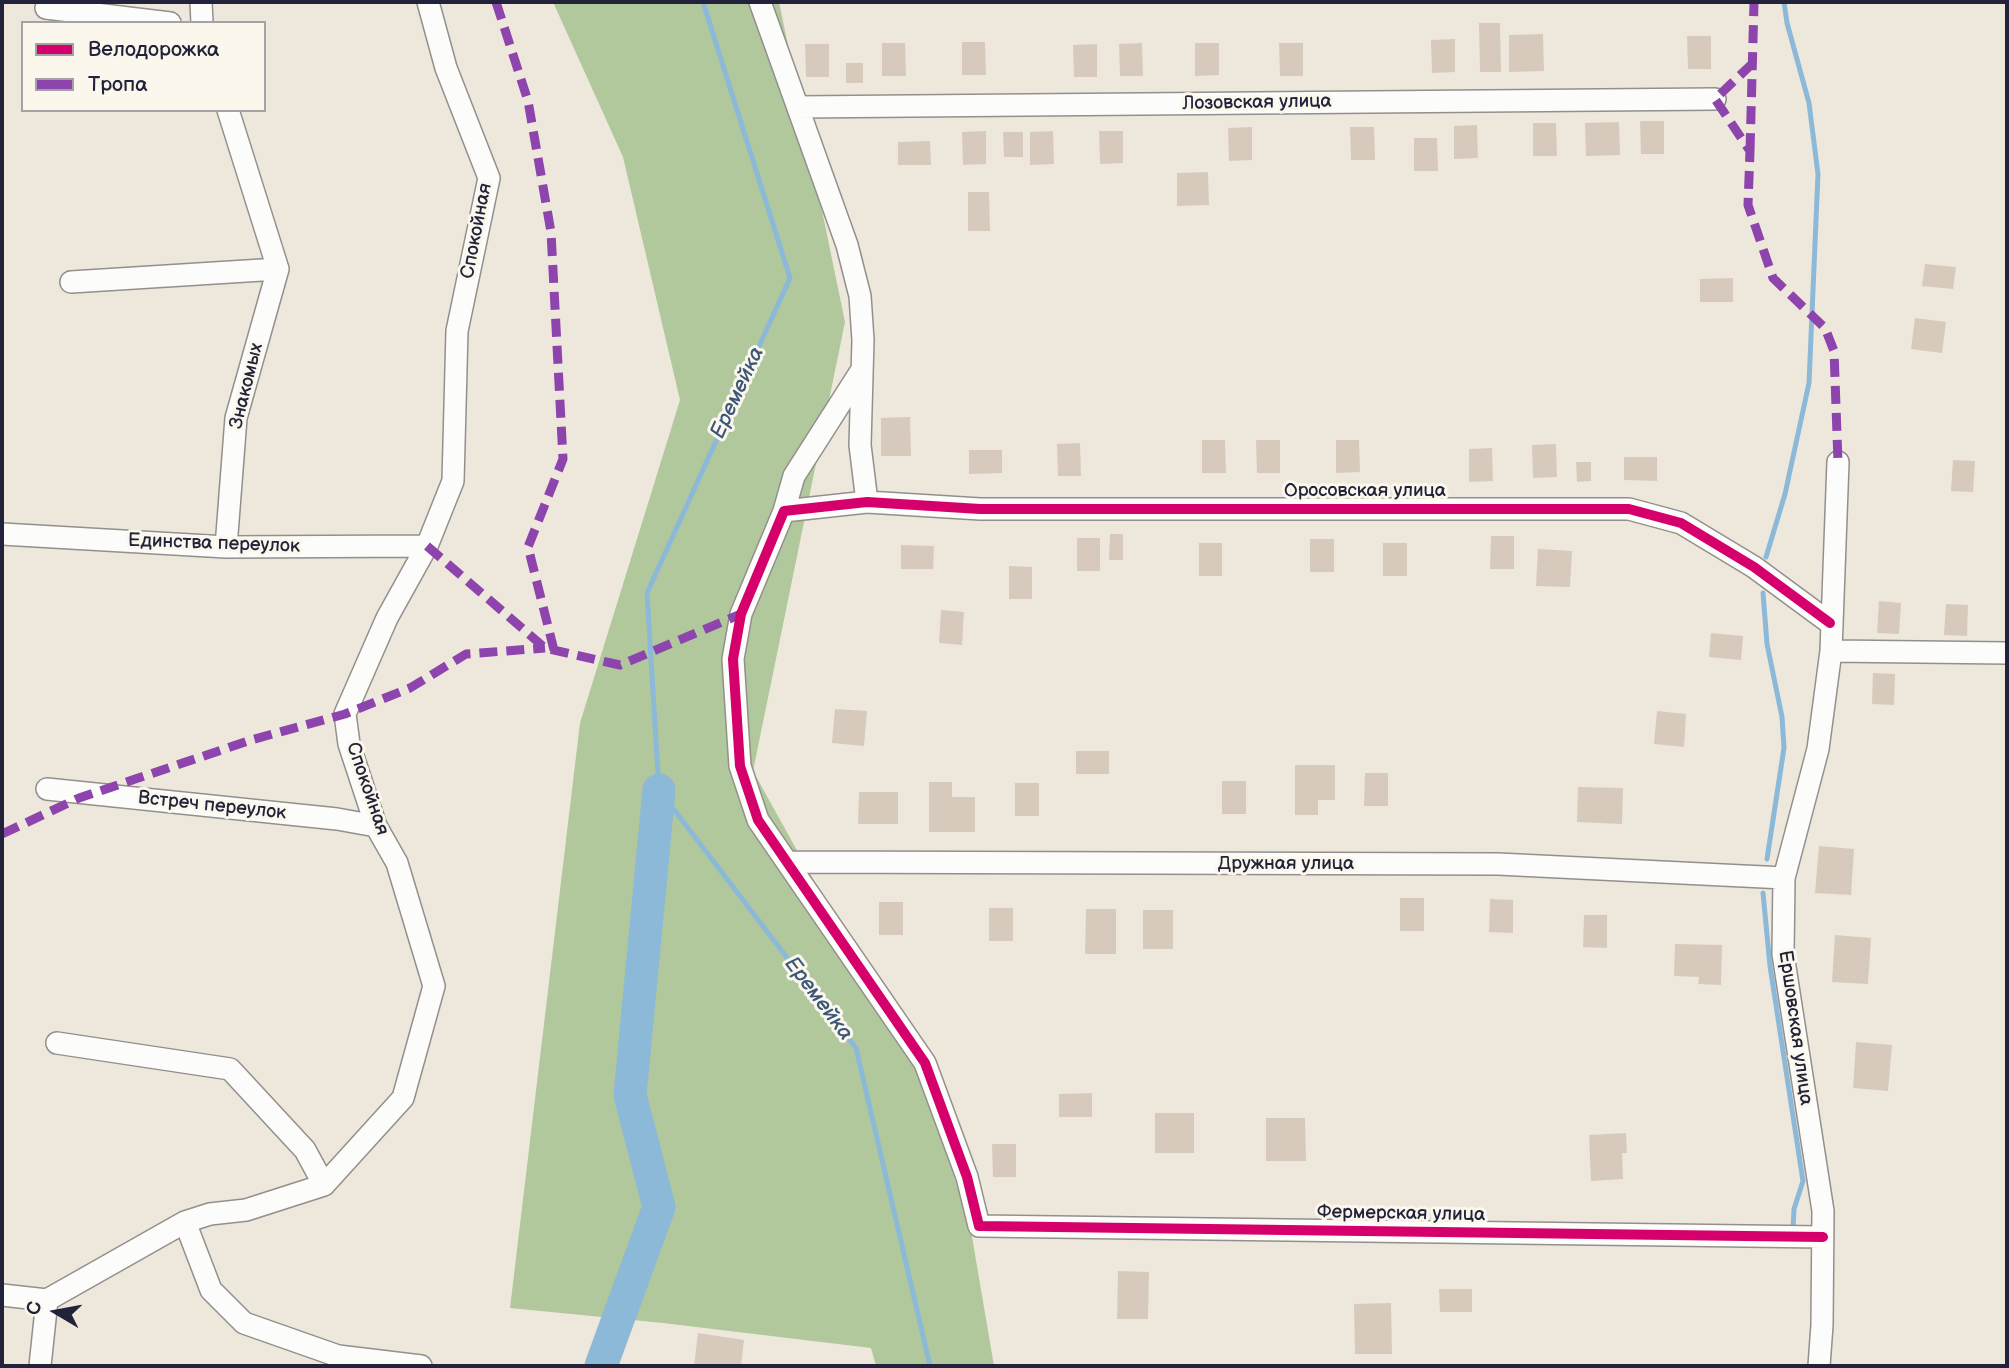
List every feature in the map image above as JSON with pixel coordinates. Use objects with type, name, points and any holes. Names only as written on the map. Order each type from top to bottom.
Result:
[{"type":"street","points":[[201,2],[202,21]]},
{"type":"street","name":"Спокойная","points":[[47,1300],[185,1222],[210,1213],[246,1210],[324,1185],[403,1098],[434,986],[397,863],[376,826],[349,744],[345,714],[387,618],[427,546],[453,481],[457,331],[489,178],[446,68],[428,2]]},
{"type":"street","points":[[760,2],[848,245],[860,296],[863,340],[860,445],[867,502]]},
{"type":"street","points":[[46,8],[153,21]]},
{"type":"street","name":"Лозовская улица","points":[[798,107],[1715,99]]},
{"type":"street","points":[[71,282],[278,270],[230,112]]},
{"type":"street","name":"Знакомых","points":[[226,547],[236,418],[278,270]]},
{"type":"street","points":[[788,862],[758,820],[740,766],[733,659],[741,614],[784,511],[794,476],[862,371]]},
{"type":"street","name":"Ершовская улица","points":[[1819,1366],[1823,1211],[1783,954],[1784,878],[1818,749],[1831,651],[1838,462]]},
{"type":"street","name":"Оросовская улица","points":[[784,511],[867,502],[980,509],[1629,509],[1681,523],[1754,567],[1830,623]]},
{"type":"street","name":"Единства переулок","points":[[2,534],[226,547],[427,546]]},
{"type":"street","points":[[1831,651],[2007,653]]},
{"type":"street","name":"Встреч переулок","points":[[47,789],[337,819],[376,826]]},
{"type":"street","name":"Дружная улица","points":[[788,862],[1497,864],[1784,878]]},
{"type":"street","name":"Фермерская улица","points":[[788,862],[925,1063],[967,1177],[979,1226],[1823,1237]]},
{"type":"street","points":[[57,1043],[229,1069],[305,1150],[324,1185]]},
{"type":"street","points":[[185,1222],[211,1290],[244,1323],[338,1356],[421,1366]]},
{"type":"street","points":[[2,1295],[47,1300],[40,1366]]},
{"type":"green space","points":[[553,2],[779,2],[845,322],[753,771],[913,1060],[969,1219],[994,1366],[876,1366],[871,1348],[510,1308],[580,723],[680,400],[623,157]]},
{"type":"building","points":[[1479,23],[1500,23],[1501,72],[1480,72]]},
{"type":"building","points":[[1543,34],[1544,71],[1509,72],[1509,35]]},
{"type":"building","points":[[1687,36],[1711,36],[1711,69],[1688,69]]},
{"type":"building","points":[[1455,39],[1455,72],[1432,73],[1431,40]]},
{"type":"building","points":[[962,42],[985,42],[986,75],[962,75]]},
{"type":"building","points":[[882,43],[905,43],[906,76],[882,76]]},
{"type":"building","points":[[1142,43],[1143,76],[1120,76],[1119,44]]},
{"type":"building","points":[[1195,43],[1219,43],[1219,75],[1195,76]]},
{"type":"building","points":[[1279,43],[1303,43],[1303,76],[1280,76]]},
{"type":"building","points":[[805,44],[829,44],[829,77],[806,77]]},
{"type":"building","points":[[1097,44],[1097,77],[1074,77],[1073,45]]},
{"type":"building","points":[[846,63],[863,63],[863,83],[846,83]]},
{"type":"building","points":[[1640,121],[1664,121],[1664,154],[1641,154]]},
{"type":"building","points":[[1619,122],[1620,155],[1586,156],[1585,123]]},
{"type":"building","points":[[1533,123],[1556,123],[1557,156],[1533,156]]},
{"type":"building","points":[[1477,125],[1478,158],[1454,159],[1454,126]]},
{"type":"building","points":[[1252,127],[1252,160],[1229,161],[1228,128]]},
{"type":"building","points":[[1350,127],[1374,127],[1375,160],[1351,160]]},
{"type":"building","points":[[986,131],[986,164],[963,165],[962,132]]},
{"type":"building","points":[[1053,131],[1054,164],[1030,165],[1030,132]]},
{"type":"building","points":[[1099,131],[1123,131],[1123,163],[1100,164]]},
{"type":"building","points":[[1003,132],[1023,132],[1023,157],[1004,157]]},
{"type":"building","points":[[1414,138],[1437,138],[1438,171],[1414,171]]},
{"type":"building","points":[[930,141],[931,165],[898,165],[898,142]]},
{"type":"building","points":[[1208,172],[1209,205],[1177,206],[1177,173]]},
{"type":"building","points":[[968,192],[989,192],[990,231],[968,231]]},
{"type":"building","points":[[1925,264],[1956,267],[1953,289],[1922,286]]},
{"type":"building","points":[[1733,278],[1733,302],[1700,302],[1700,279]]},
{"type":"building","points":[[1915,318],[1946,322],[1942,353],[1911,349]]},
{"type":"building","points":[[910,417],[911,456],[881,456],[881,418]]},
{"type":"building","points":[[1202,440],[1225,440],[1226,473],[1202,473]]},
{"type":"building","points":[[1256,440],[1280,440],[1280,473],[1257,473]]},
{"type":"building","points":[[1336,440],[1359,440],[1360,472],[1336,473]]},
{"type":"building","points":[[1080,443],[1081,476],[1058,476],[1057,444]]},
{"type":"building","points":[[1556,444],[1557,477],[1533,478],[1532,445]]},
{"type":"building","points":[[1492,448],[1493,481],[1469,482],[1469,449]]},
{"type":"building","points":[[969,450],[1002,450],[1002,473],[969,474]]},
{"type":"building","points":[[1624,457],[1657,457],[1657,481],[1624,480]]},
{"type":"building","points":[[1953,460],[1975,461],[1973,492],[1951,491]]},
{"type":"building","points":[[1576,462],[1591,462],[1591,481],[1577,482]]},
{"type":"building","points":[[1110,534],[1123,534],[1123,560],[1109,560]]},
{"type":"building","points":[[1491,536],[1514,536],[1514,569],[1490,569]]},
{"type":"building","points":[[1077,538],[1100,538],[1100,571],[1077,571]]},
{"type":"building","points":[[1310,539],[1334,539],[1334,572],[1310,572]]},
{"type":"building","points":[[1199,543],[1222,543],[1222,576],[1199,576]]},
{"type":"building","points":[[1383,543],[1407,543],[1407,576],[1383,576]]},
{"type":"building","points":[[901,545],[934,546],[933,569],[901,569]]},
{"type":"building","points":[[1538,549],[1572,551],[1570,587],[1536,586]]},
{"type":"building","points":[[1009,566],[1032,567],[1032,599],[1009,599]]},
{"type":"building","points":[[1879,601],[1901,603],[1899,634],[1877,633]]},
{"type":"building","points":[[1946,604],[1968,605],[1967,636],[1944,635]]},
{"type":"building","points":[[941,610],[964,612],[962,645],[939,643]]},
{"type":"building","points":[[1711,633],[1743,636],[1741,660],[1709,657]]},
{"type":"building","points":[[1873,673],[1895,674],[1894,705],[1872,704]]},
{"type":"building","points":[[835,709],[867,711],[864,746],[832,743]]},
{"type":"building","points":[[1657,711],[1686,714],[1684,747],[1654,744]]},
{"type":"building","points":[[1076,751],[1109,751],[1109,774],[1076,774]]},
{"type":"building","points":[[1295,765],[1335,765],[1335,800],[1318,800],[1318,815],[1295,815]]},
{"type":"building","points":[[1365,773],[1388,773],[1388,806],[1364,806]]},
{"type":"building","points":[[1222,781],[1246,781],[1246,814],[1222,814]]},
{"type":"building","points":[[929,782],[952,782],[952,797],[975,797],[975,832],[929,832]]},
{"type":"building","points":[[1015,783],[1039,783],[1039,816],[1015,816]]},
{"type":"building","points":[[1578,787],[1623,788],[1622,824],[1577,822]]},
{"type":"building","points":[[859,792],[898,792],[898,824],[858,824]]},
{"type":"building","points":[[1819,846],[1854,849],[1851,895],[1815,893]]},
{"type":"building","points":[[1400,898],[1424,898],[1424,931],[1400,931]]},
{"type":"building","points":[[1490,899],[1513,900],[1513,933],[1489,932]]},
{"type":"building","points":[[879,902],[903,902],[903,935],[879,935]]},
{"type":"building","points":[[989,908],[1013,908],[1013,941],[989,941]]},
{"type":"building","points":[[1086,909],[1116,909],[1116,954],[1085,954]]},
{"type":"building","points":[[1143,910],[1173,910],[1173,949],[1143,949]]},
{"type":"building","points":[[1584,915],[1607,915],[1607,948],[1583,947]]},
{"type":"building","points":[[1835,935],[1871,938],[1868,984],[1832,982]]},
{"type":"building","points":[[1675,944],[1722,945],[1721,985],[1698,984],[1699,977],[1674,976]]},
{"type":"building","points":[[1856,1042],[1892,1045],[1888,1091],[1853,1088]]},
{"type":"building","points":[[1092,1093],[1092,1117],[1059,1117],[1059,1094]]},
{"type":"building","points":[[1155,1113],[1194,1113],[1194,1153],[1155,1153]]},
{"type":"building","points":[[1266,1118],[1305,1118],[1306,1161],[1266,1161]]},
{"type":"building","points":[[1626,1133],[1627,1153],[1622,1153],[1623,1179],[1591,1181],[1589,1135]]},
{"type":"building","points":[[992,1144],[1016,1144],[1016,1177],[993,1177]]},
{"type":"building","points":[[1118,1271],[1149,1272],[1148,1319],[1117,1319]]},
{"type":"building","points":[[1439,1289],[1472,1289],[1472,1312],[1440,1312]]},
{"type":"building","points":[[1391,1303],[1392,1354],[1355,1354],[1354,1304]]},
{"type":"building","points":[[698,1333],[744,1340],[741,1366],[694,1366]]},
{"type":"waterway","name":"Еремейка","points":[[703,2],[790,278],[647,593],[659,790],[856,1048],[930,1366]]},
{"type":"waterway","points":[[1766,557],[1785,494],[1809,383],[1818,174],[1809,103],[1787,23],[1784,2]]},
{"type":"waterway","points":[[1763,593],[1767,644],[1782,717],[1784,748],[1767,859]]},
{"type":"waterway","name":"Еремейка","points":[[601,1366],[659,1207],[630,1095],[659,790]]},
{"type":"waterway","points":[[1763,893],[1770,966],[1803,1181],[1794,1209],[1793,1229]]},
{"type":"marked path","points":[[496,2],[528,101],[551,232],[563,459],[528,547],[554,650]]},
{"type":"marked path","points":[[1750,151],[1754,2]]},
{"type":"marked path","points":[[1753,63],[1715,99],[1750,151],[1748,205],[1773,278],[1825,328],[1834,351],[1838,462]]},
{"type":"marked path","points":[[427,546],[545,648],[620,665],[741,614]]},
{"type":"marked path","points":[[2,834],[79,798],[251,740],[345,714],[410,688],[466,654],[545,648]]},
{"type":"cycle path","points":[[1823,1237],[979,1226],[967,1177],[925,1063],[758,820],[740,766],[733,659],[741,614],[784,511],[867,502],[980,509],[1629,509],[1681,523],[1754,567],[1830,623]]}]
